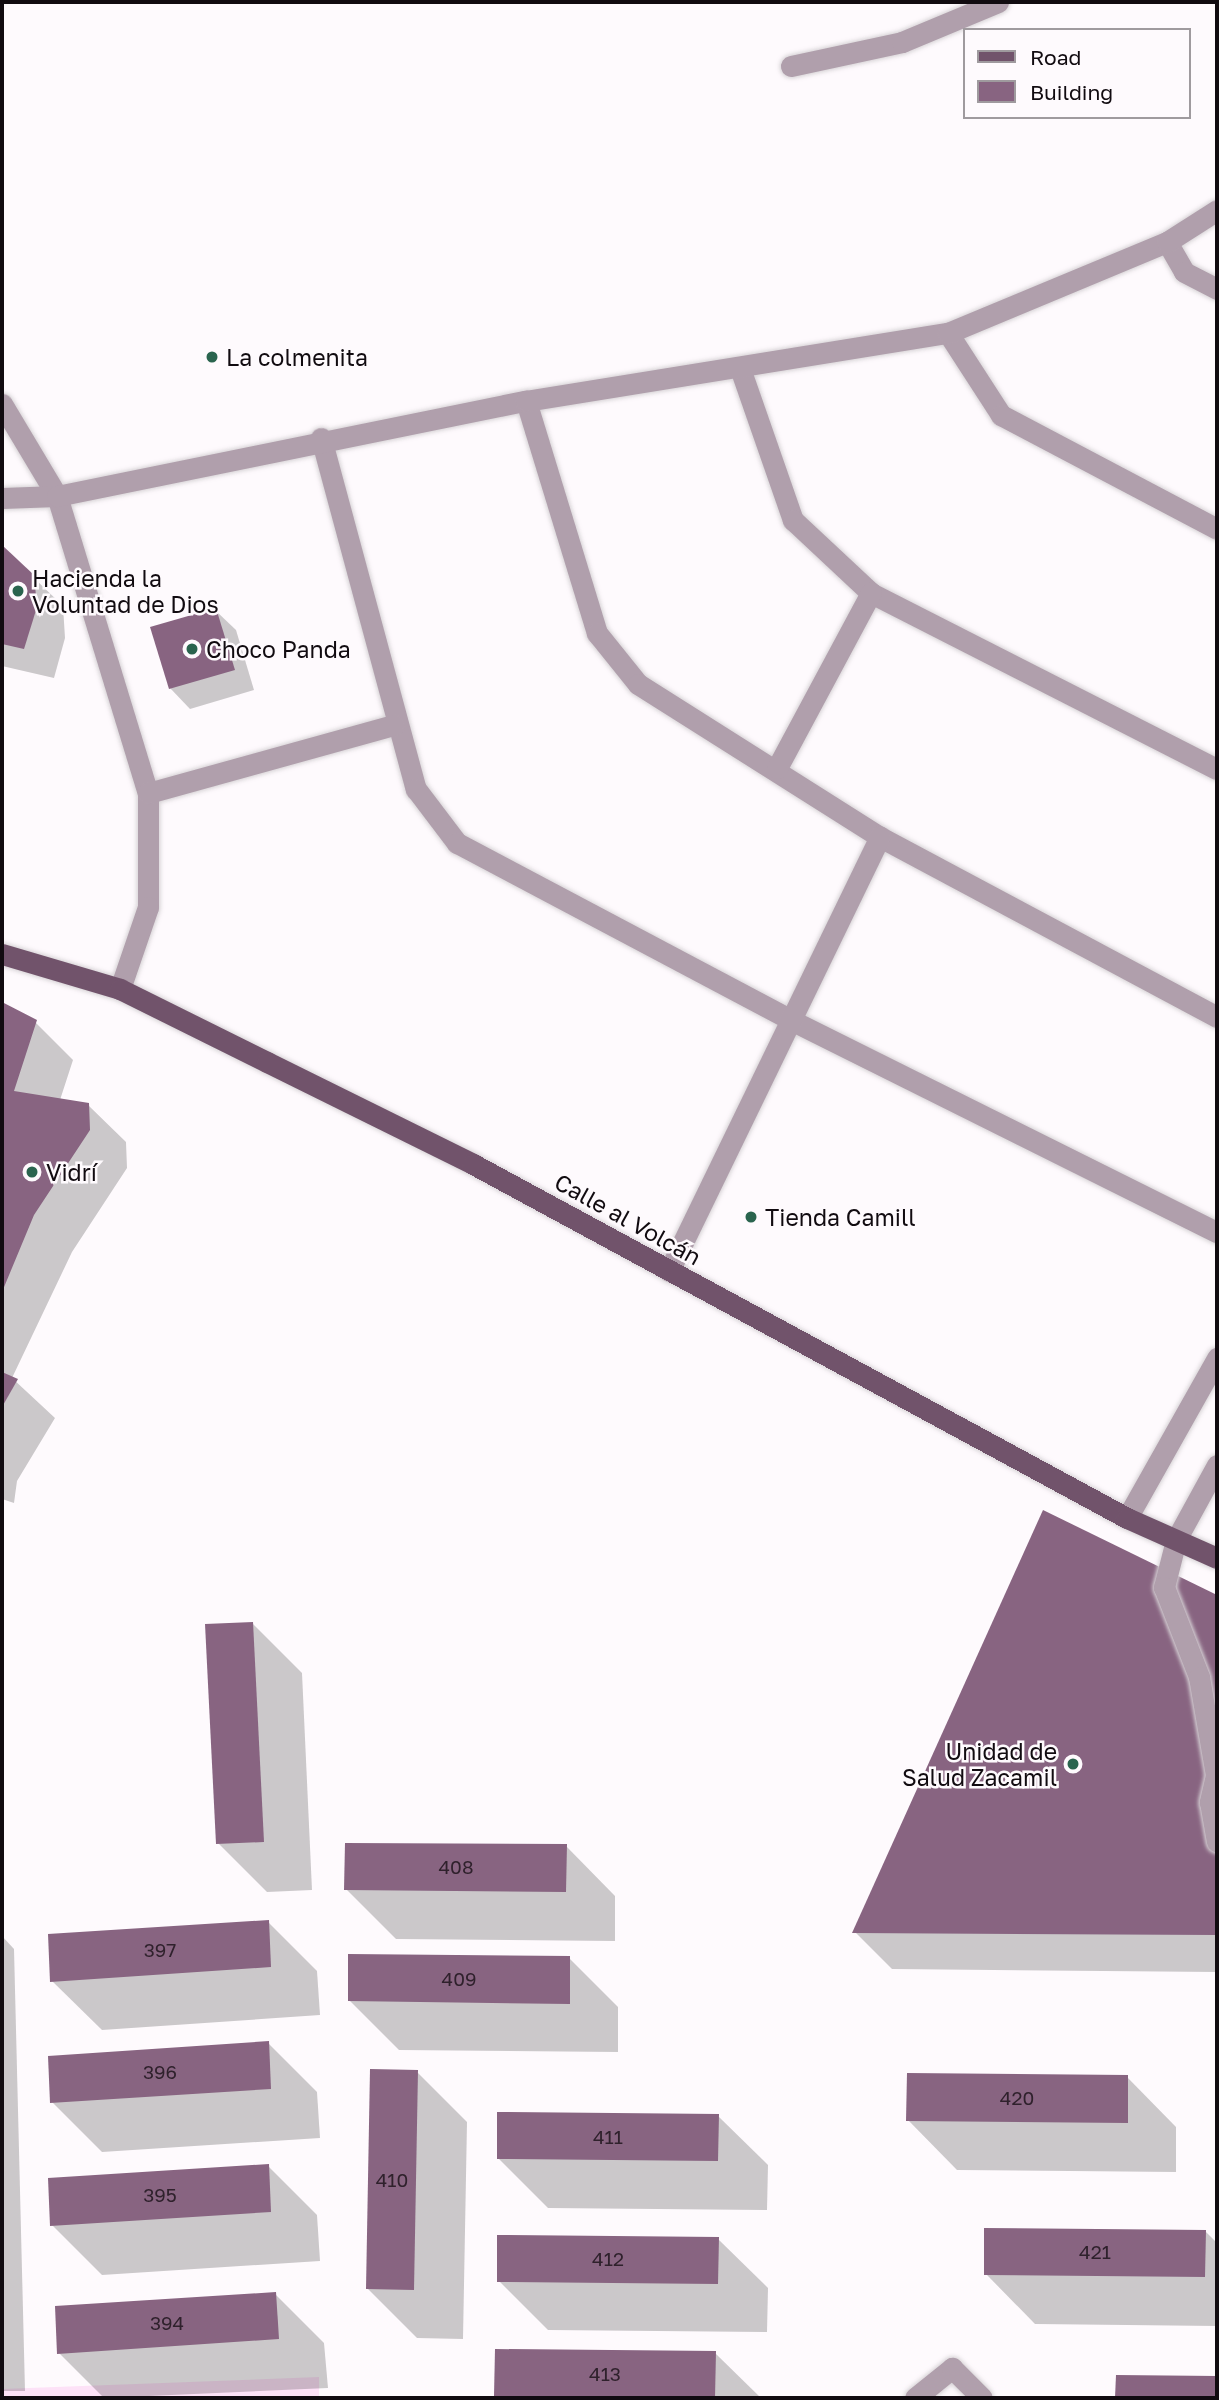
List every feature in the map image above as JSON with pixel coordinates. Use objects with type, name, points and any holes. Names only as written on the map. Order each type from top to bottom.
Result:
[{"type":"main road","name":"Calle al Volcán","points":[[2,954],[120,989],[473,1164],[1127,1518],[1217,1558]]},
{"type":"street","points":[[790,66],[902,42],[998,2]]},
{"type":"street","points":[[2,498],[57,496],[321,438],[526,401],[741,371],[948,333],[1167,242],[1217,210]]},
{"type":"street","points":[[1167,242],[1184,272],[1217,289]]},
{"type":"street","points":[[948,333],[1001,415],[1217,528]]},
{"type":"street","points":[[741,371],[793,520],[871,593],[1217,769]]},
{"type":"street","points":[[526,401],[597,633],[638,684],[777,768],[880,837],[1217,1017]]},
{"type":"street","points":[[2,404],[57,496],[148,793],[148,907],[120,989]]},
{"type":"street","points":[[321,438],[394,726],[416,789],[457,843],[793,1021],[1217,1232]]},
{"type":"street","points":[[777,768],[871,593]]},
{"type":"street","points":[[148,793],[394,726]]},
{"type":"street","points":[[669,1271],[793,1021],[880,837]]},
{"type":"street","points":[[1127,1518],[1215,1367]]},
{"type":"street","points":[[1217,1465],[1175,1540],[1164,1587],[1199,1677],[1216,1775],[1210,1802],[1217,1841]]},
{"type":"street","points":[[915,2398],[953,2368],[982,2398]]},
{"type":"shaded area","points":[[319,2377],[319,2398],[2,2398],[2,2389]]},
{"type":"building","name":"Hacienda la Voluntad de Dios","points":[[2,545],[34,575],[37,607],[24,649],[2,644]]},
{"type":"building","name":"Choco Panda","points":[[216,608],[235,670],[169,689],[150,627]]},
{"type":"building","name":"Vidrí","points":[[2,1002],[37,1020],[14,1091],[89,1103],[90,1130],[34,1215],[2,1292]]},
{"type":"building","points":[[2,1372],[18,1379],[2,1407]]},
{"type":"building","name":"Unidad de Salud Zacamil","points":[[1043,1510],[1217,1595],[1217,1935],[852,1933]]},
{"type":"building","points":[[253,1622],[264,1842],[216,1844],[205,1624]]},
{"type":"building","points":[[345,1843],[567,1844],[566,1892],[344,1890]]},
{"type":"building","points":[[269,1920],[271,1967],[50,1982],[48,1934]]},
{"type":"building","points":[[348,1954],[570,1956],[570,2004],[348,2001]]},
{"type":"building","points":[[269,2041],[271,2089],[50,2103],[48,2056]]},
{"type":"building","points":[[370,2069],[418,2070],[414,2290],[366,2289]]},
{"type":"building","points":[[907,2073],[1128,2075],[1128,2123],[906,2121]]},
{"type":"building","points":[[497,2112],[719,2114],[718,2161],[497,2159]]},
{"type":"building","points":[[269,2164],[271,2212],[50,2226],[48,2178]]},
{"type":"building","points":[[984,2228],[1206,2230],[1205,2277],[984,2275]]},
{"type":"building","points":[[497,2235],[719,2237],[718,2284],[497,2282]]},
{"type":"building","points":[[276,2292],[279,2339],[57,2354],[55,2306]]},
{"type":"building","points":[[495,2349],[716,2351],[715,2398],[494,2396]]},
{"type":"building","points":[[1116,2375],[1217,2376],[1217,2398],[1115,2398]]},
{"type":"place","name":"La colmenita","points":[[212,357]]},
{"type":"place","name":"Hacienda la Voluntad de Dios","points":[[18,591]]},
{"type":"place","name":"Choco Panda","points":[[192,649]]},
{"type":"place","name":"Vidrí","points":[[32,1172]]},
{"type":"place","name":"Tienda Camill","points":[[751,1217]]},
{"type":"place","name":"Unidad de Salud Zacamil","points":[[1073,1764]]}]
